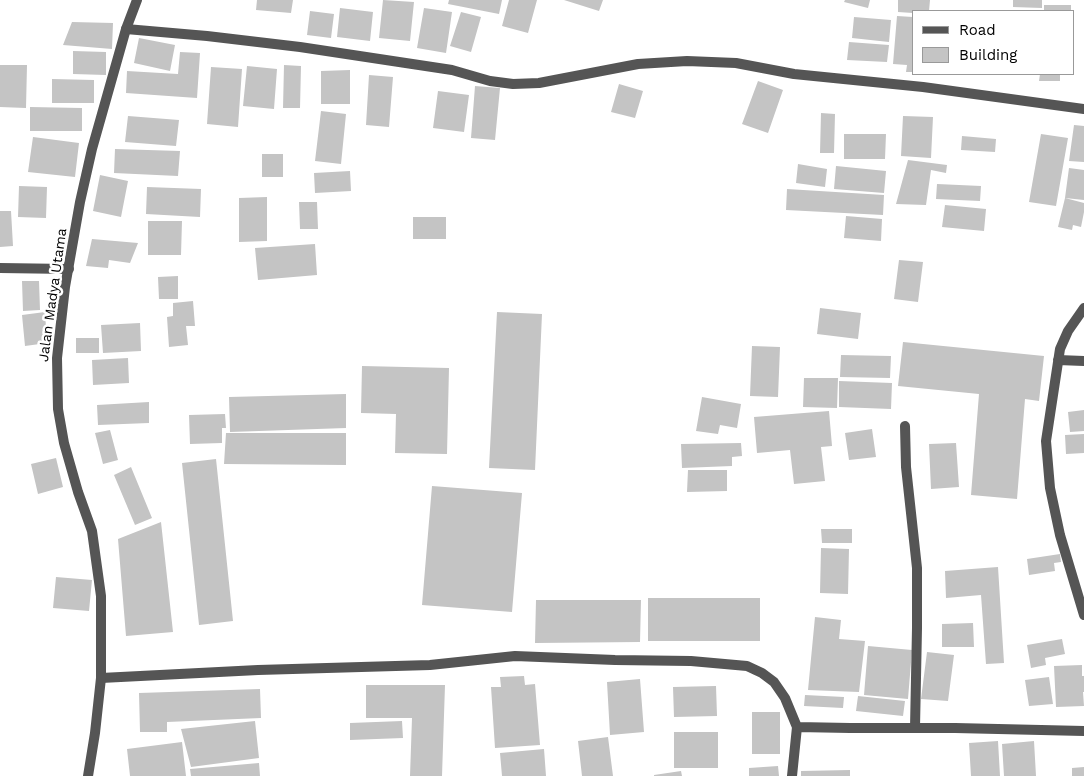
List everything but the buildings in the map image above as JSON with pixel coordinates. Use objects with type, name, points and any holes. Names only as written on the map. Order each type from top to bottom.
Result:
[{"type":"street","name":"Jalan Madya Utama","points":[[88,776],[95,733],[100,678],[101,596],[92,531],[78,492],[64,443],[58,409],[56,358],[65,288],[80,202],[90,158],[126,29],[137,0]]},
{"type":"street","points":[[126,29],[300,47],[452,70],[490,81],[513,84],[539,83],[638,64],[697,61],[736,63],[794,74],[923,88],[1084,109]]},
{"type":"street","points":[[0,268],[69,269]]},
{"type":"street","points":[[1084,308],[1068,331],[1060,349],[1046,441],[1050,488],[1060,535],[1084,615]]},
{"type":"street","points":[[1058,360],[1084,362]]},
{"type":"street","points":[[905,426],[906,467],[917,568],[915,728]]},
{"type":"street","points":[[100,678],[258,670],[430,665],[515,656],[690,661],[746,666],[762,673],[774,682],[785,698],[796,727],[792,776]]},
{"type":"street","points":[[796,727],[964,728],[1084,732]]}]
